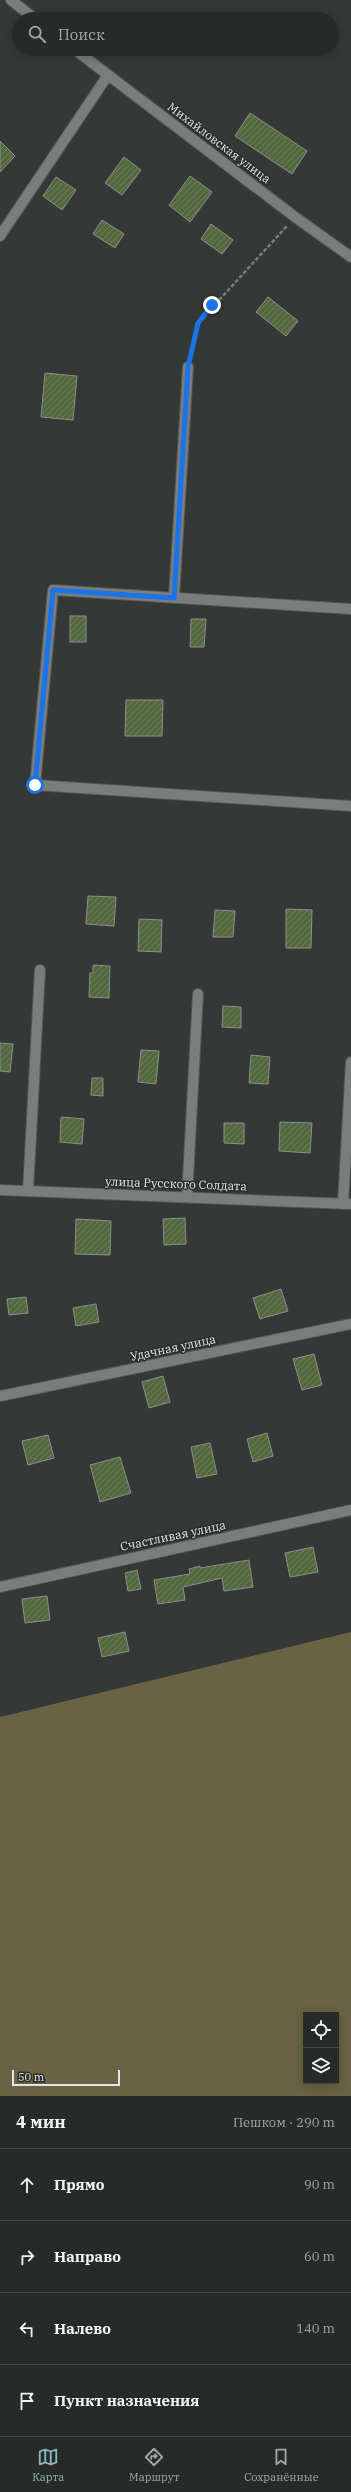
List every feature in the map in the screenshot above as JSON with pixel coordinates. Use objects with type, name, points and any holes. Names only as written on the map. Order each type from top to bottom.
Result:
[{"type":"street","points":[[10,0],[26,12]]},
{"type":"street","name":"Михайловская улица","points":[[83,56],[295,217],[351,257]]},
{"type":"street","points":[[0,236],[108,76]]},
{"type":"street","points":[[174,598],[188,367]]},
{"type":"street","points":[[351,609],[53,590],[35,785],[351,806]]},
{"type":"street","points":[[28,1191],[40,970]]},
{"type":"street","points":[[188,1197],[198,994]]},
{"type":"street","points":[[347,1204],[351,1062]]},
{"type":"street","name":"улица Русского Солдата","points":[[0,1190],[347,1204]]},
{"type":"street","name":"Удачная улица","points":[[0,1396],[351,1324]]},
{"type":"street","name":"Счастливая улица","points":[[0,1586],[351,1510]]},
{"type":"path","points":[[188,367],[198,323],[295,217]]},
{"type":"shaded area","points":[[351,1632],[351,2096],[0,2096],[0,1717]]},
{"type":"building","points":[[250,113],[307,151],[292,174],[235,136]]},
{"type":"building","points":[[0,141],[15,156],[0,172]]},
{"type":"building","points":[[124,157],[141,170],[122,195],[105,183]]},
{"type":"building","points":[[190,176],[212,192],[190,222],[169,205]]},
{"type":"building","points":[[56,177],[76,190],[62,210],[43,196]]},
{"type":"building","points":[[102,220],[124,234],[115,248],[93,234]]},
{"type":"building","points":[[211,224],[233,240],[222,254],[201,239]]},
{"type":"building","points":[[268,297],[298,321],[286,336],[256,312]]},
{"type":"building","points":[[45,373],[77,376],[73,420],[41,417]]},
{"type":"building","points":[[70,616],[86,616],[86,642],[70,642]]},
{"type":"building","points":[[191,619],[206,619],[204,647],[190,647]]},
{"type":"building","points":[[126,700],[163,700],[162,736],[125,736]]},
{"type":"building","points":[[88,896],[116,897],[114,926],[86,924]]},
{"type":"building","points":[[286,909],[312,910],[311,948],[286,948]]},
{"type":"building","points":[[215,910],[235,911],[233,937],[213,937]]},
{"type":"building","points":[[139,919],[162,920],[161,952],[138,951]]},
{"type":"building","points":[[93,965],[110,966],[109,998],[89,997],[90,973],[93,973]]},
{"type":"building","points":[[223,1006],[241,1007],[241,1028],[222,1027]]},
{"type":"building","points":[[0,1043],[13,1044],[10,1072],[0,1071]]},
{"type":"building","points":[[141,1050],[159,1051],[156,1084],[138,1082]]},
{"type":"building","points":[[251,1055],[270,1057],[268,1084],[249,1083]]},
{"type":"building","points":[[92,1078],[103,1078],[103,1096],[91,1095]]},
{"type":"building","points":[[61,1117],[84,1119],[82,1144],[60,1142]]},
{"type":"building","points":[[280,1122],[312,1123],[310,1153],[279,1151]]},
{"type":"building","points":[[224,1123],[244,1123],[244,1144],[224,1143]]},
{"type":"building","points":[[185,1218],[186,1244],[164,1245],[163,1219]]},
{"type":"building","points":[[76,1219],[111,1221],[110,1255],[75,1254]]},
{"type":"building","points":[[281,1289],[288,1311],[260,1319],[253,1298]]},
{"type":"building","points":[[26,1297],[28,1313],[9,1315],[7,1299]]},
{"type":"building","points":[[96,1304],[99,1322],[76,1326],[73,1308]]},
{"type":"building","points":[[314,1354],[322,1385],[302,1390],[293,1359]]},
{"type":"building","points":[[163,1376],[170,1402],[149,1408],[142,1382]]},
{"type":"building","points":[[267,1433],[273,1456],[253,1462],[247,1439]]},
{"type":"building","points":[[48,1435],[54,1458],[28,1465],[22,1441]]},
{"type":"building","points":[[210,1443],[217,1474],[197,1478],[191,1447]]},
{"type":"building","points":[[120,1457],[131,1493],[100,1502],[90,1465]]},
{"type":"building","points":[[313,1547],[318,1572],[290,1577],[285,1553]]},
{"type":"building","points":[[249,1560],[253,1587],[224,1591],[222,1578],[183,1587],[185,1600],[158,1604],[154,1580],[190,1574],[189,1569],[200,1566],[200,1568]]},
{"type":"building","points":[[137,1570],[141,1589],[128,1591],[125,1573]]},
{"type":"building","points":[[47,1596],[50,1620],[25,1623],[22,1599]]},
{"type":"building","points":[[125,1632],[129,1651],[102,1657],[98,1638]]},
{"type":"route","points":[[35,785],[53,590],[174,598],[188,367],[198,323],[212,305]]}]
